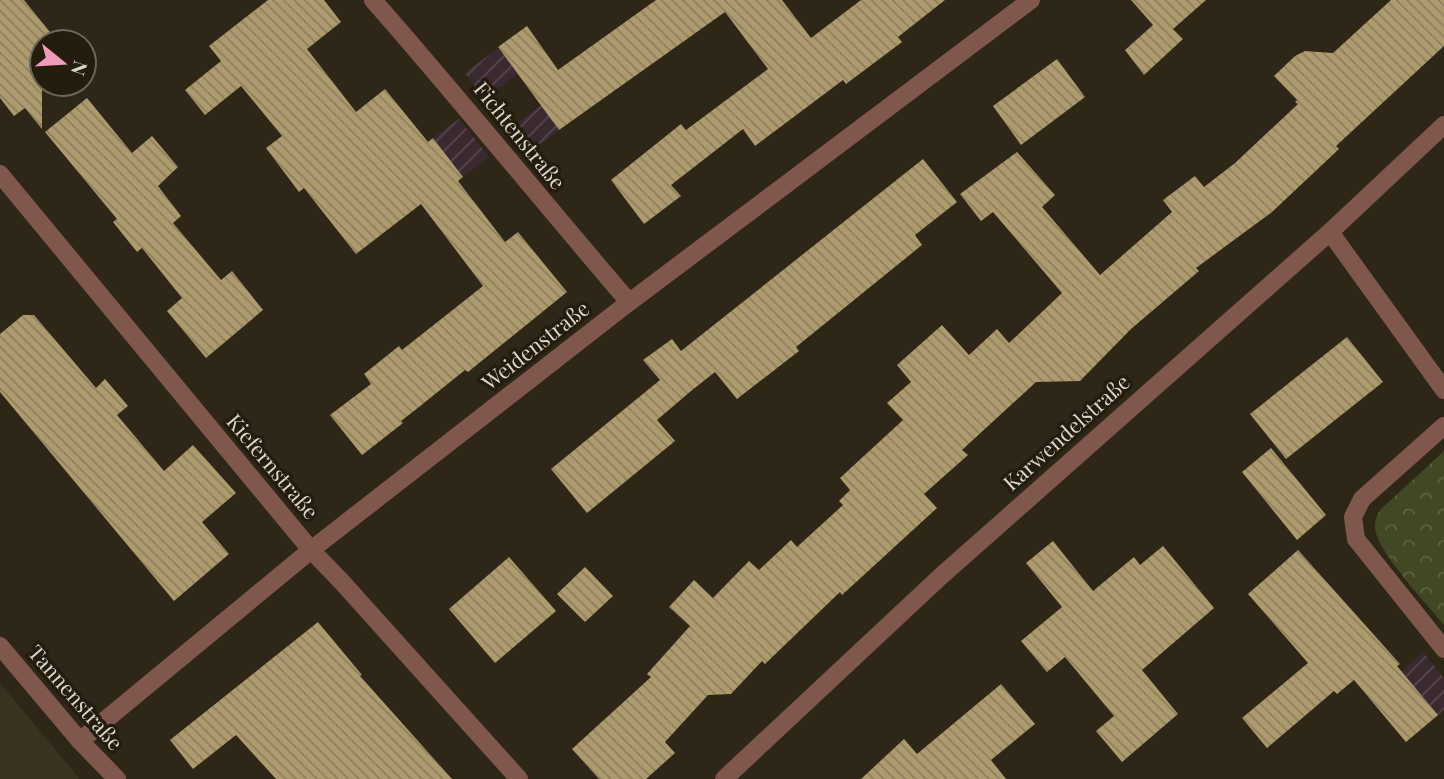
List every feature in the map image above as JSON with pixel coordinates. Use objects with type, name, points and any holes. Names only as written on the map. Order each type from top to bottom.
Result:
[{"type":"street","name":"Fichtenstraße","points":[[373,0],[629,302]]},
{"type":"street","name":"Weidenstraße","points":[[80,741],[311,550],[629,302],[1031,0]]},
{"type":"street","name":"Karwendelstraße","points":[[724,779],[940,577],[1330,232],[1444,125]]},
{"type":"street","name":"Kiefernstraße","points":[[0,174],[311,550],[519,779]]},
{"type":"street","points":[[1330,232],[1444,390]]},
{"type":"street","points":[[1444,426],[1362,499],[1353,517],[1356,539],[1444,649]]},
{"type":"street","name":"Tannenstraße","points":[[0,646],[80,741],[117,779]]},
{"type":"shaded area","points":[[526,27],[546,53],[484,99],[465,73]]},
{"type":"shaded area","points":[[568,85],[586,110],[530,152],[511,128]]},
{"type":"shaded area","points":[[459,119],[489,157],[438,196],[433,138]]},
{"type":"shaded area","points":[[1423,652],[1444,678],[1444,710],[1406,742],[1370,699]]},
{"type":"shaded area","points":[[0,683],[74,772],[79,779],[0,779]]},
{"type":"green space","points":[[1444,451],[1444,625],[1389,557],[1377,536],[1375,526],[1380,510]]},
{"type":"building","points":[[0,0],[24,0],[47,28],[28,28],[28,98],[42,98],[42,129],[25,108],[14,116],[0,98]]},
{"type":"building","points":[[268,0],[324,0],[341,22],[307,49],[356,112],[385,89],[428,142],[433,138],[463,177],[458,181],[505,242],[518,232],[567,292],[468,372],[465,370],[362,455],[330,415],[371,384],[364,374],[399,346],[402,350],[483,286],[421,204],[356,254],[304,188],[299,192],[266,148],[282,136],[241,86],[205,115],[185,90],[221,61],[209,46]]},
{"type":"building","points":[[656,0],[782,0],[811,38],[861,0],[945,0],[898,37],[902,42],[846,84],[843,80],[755,146],[743,129],[671,185],[681,196],[644,224],[611,180],[681,124],[686,130],[768,69],[725,12],[559,130],[498,47],[527,26],[558,70]]},
{"type":"building","points":[[1131,0],[1206,0],[1173,29],[1183,39],[1144,75],[1125,50],[1153,25]]},
{"type":"building","points":[[1391,0],[1444,0],[1444,46],[1336,146],[1339,149],[1272,212],[1196,268],[1199,271],[1131,329],[1080,381],[1036,382],[962,450],[968,455],[924,494],[937,508],[842,595],[840,592],[765,664],[762,661],[731,694],[708,695],[665,742],[675,753],[646,779],[599,779],[572,749],[651,677],[647,674],[690,626],[669,607],[694,580],[713,598],[749,561],[759,570],[791,540],[797,547],[843,505],[839,501],[850,490],[840,478],[903,420],[887,403],[911,382],[897,365],[942,325],[969,355],[997,329],[1009,343],[1062,293],[993,212],[981,221],[960,194],[1017,152],[1055,195],[1042,207],[1100,275],[1172,212],[1163,200],[1195,176],[1204,187],[1235,163],[1298,104],[1274,76],[1295,56],[1305,51],[1333,53]]},
{"type":"building","points":[[1057,59],[1085,97],[1021,145],[993,106]]},
{"type":"building","points":[[87,98],[132,153],[152,136],[178,167],[158,186],[181,216],[173,223],[221,280],[232,271],[263,310],[206,358],[167,311],[182,298],[142,248],[137,252],[113,222],[117,219],[45,132]]},
{"type":"building","points":[[923,159],[957,202],[915,235],[922,245],[796,347],[799,351],[737,399],[715,372],[691,391],[657,420],[675,441],[587,513],[551,469],[660,380],[643,360],[672,339],[681,351]]},
{"type":"building","points":[[23,315],[34,315],[96,388],[105,379],[128,406],[117,415],[164,471],[193,445],[236,493],[202,522],[229,554],[174,601],[0,392],[0,334]]},
{"type":"building","points":[[1347,337],[1383,382],[1286,459],[1250,414]]},
{"type":"building","points":[[1271,448],[1326,515],[1297,540],[1242,472]]},
{"type":"building","points":[[1053,541],[1093,591],[1134,557],[1140,565],[1163,546],[1214,608],[1142,670],[1178,714],[1122,762],[1096,731],[1114,716],[1065,657],[1047,672],[1021,641],[1062,607],[1026,563]]},
{"type":"building","points":[[1298,550],[1400,664],[1397,666],[1438,715],[1406,742],[1354,680],[1337,694],[1334,691],[1267,748],[1242,718],[1308,663],[1248,594]]},
{"type":"building","points":[[509,557],[556,611],[495,663],[449,609]]},
{"type":"building","points":[[585,567],[613,596],[585,622],[557,594]]},
{"type":"building","points":[[318,622],[362,675],[360,676],[452,779],[276,779],[236,735],[193,769],[170,740]]},
{"type":"building","points":[[1001,684],[1035,724],[991,760],[1006,779],[861,779],[904,739],[917,754]]}]
